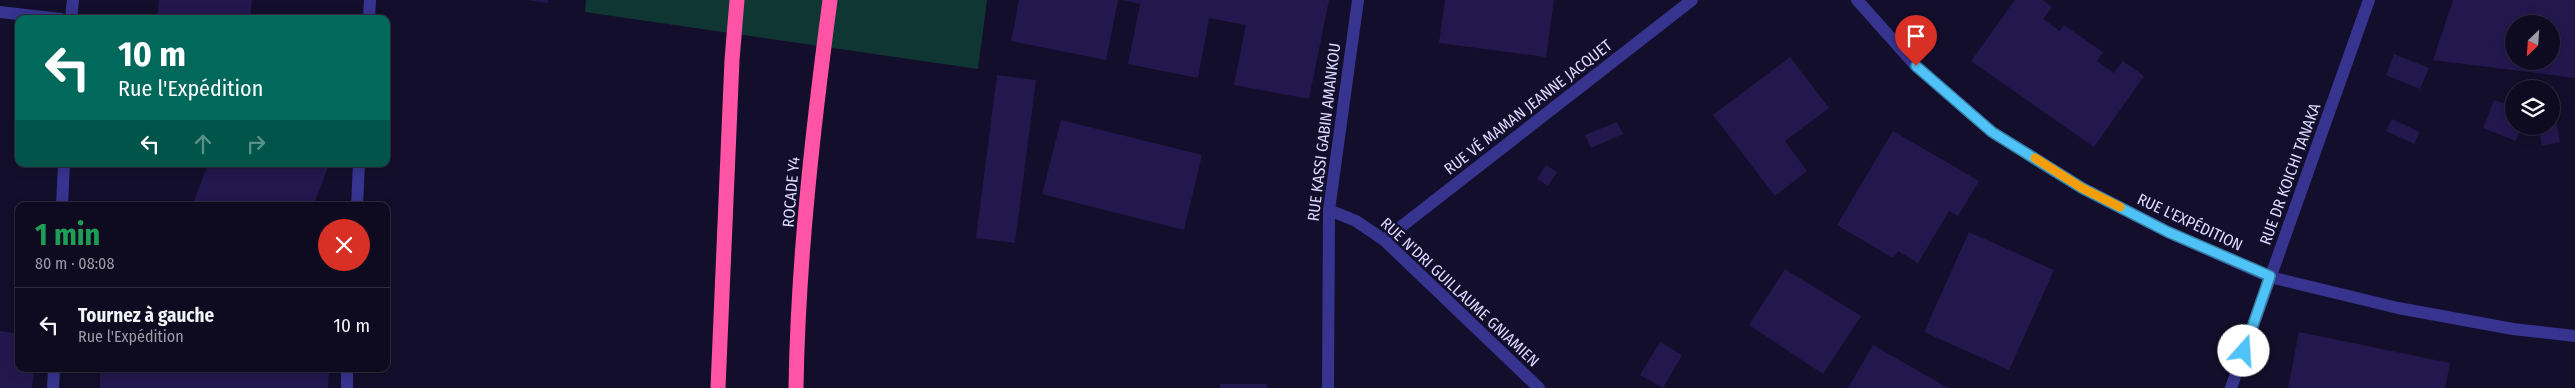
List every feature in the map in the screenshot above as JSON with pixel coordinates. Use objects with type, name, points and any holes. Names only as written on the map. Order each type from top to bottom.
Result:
[{"type":"highway","points":[[718,388],[732,60],[738,0]]},
{"type":"highway","name":"ROCADE Y4","points":[[796,388],[797,323],[820,73],[830,0]]},
{"type":"street","points":[[71,15],[73,0]]},
{"type":"street","points":[[369,15],[370,0]]},
{"type":"street","name":"RUE KASSI GABIN AMANKOU","points":[[1328,388],[1329,210],[1358,0]]},
{"type":"street","name":"RUE VÉ MAMAN JEANNE JACQUET","points":[[1384,240],[1692,0]]},
{"type":"street","name":"RUE L'EXPÉDITION","points":[[1857,0],[1916,66],[1992,132],[2082,188],[2168,232],[2270,276],[2407,310],[2513,330],[2575,336]]},
{"type":"street","name":"RUE DR KOICHI TANAKA","points":[[2232,388],[2369,0]]},
{"type":"street","points":[[0,12],[26,15]]},
{"type":"street","points":[[62,202],[64,167]]},
{"type":"street","points":[[357,202],[359,167]]},
{"type":"street","name":"RUE N'DRI GUILLAUME GNIAMIEN","points":[[1329,210],[1356,221],[1384,240],[1539,388]]},
{"type":"street","points":[[52,388],[54,372]]},
{"type":"street","points":[[347,372],[347,388]]},
{"type":"green space","points":[[586,0],[987,0],[978,69],[585,12]]},
{"type":"building","points":[[159,0],[252,0],[250,15],[157,15]]},
{"type":"building","points":[[527,0],[548,0],[548,3]]},
{"type":"building","points":[[1019,0],[1118,0],[1106,60],[1011,41]]},
{"type":"building","points":[[1123,0],[1329,0],[1309,99],[1234,85],[1246,25],[1209,18],[1198,78],[1128,64],[1140,4]]},
{"type":"building","points":[[1445,0],[1554,0],[1546,57],[1439,43]]},
{"type":"building","points":[[2015,0],[2043,0],[2052,7],[2043,19],[2060,31],[2064,25],[2103,52],[2097,61],[2114,73],[2123,61],[2144,76],[2094,147],[1971,61]]},
{"type":"building","points":[[2453,0],[2575,0],[2575,78],[2512,70],[2560,70],[2560,15],[2505,15],[2505,69],[2433,60]]},
{"type":"building","points":[[2394,54],[2429,68],[2420,89],[2386,75]]},
{"type":"building","points":[[1790,57],[1829,108],[1785,141],[1807,171],[1775,196],[1713,115]]},
{"type":"building","points":[[997,75],[1036,80],[1015,243],[976,238]]},
{"type":"building","points":[[2494,100],[2505,104],[2505,135],[2518,135],[2516,141],[2483,128]]},
{"type":"building","points":[[2392,119],[2420,132],[2414,144],[2386,131]]},
{"type":"building","points":[[1061,120],[1202,155],[1184,230],[1042,194]]},
{"type":"building","points":[[1617,122],[1623,134],[1591,148],[1585,135]]},
{"type":"building","points":[[1893,131],[1979,181],[1958,216],[1949,211],[1918,263],[1898,251],[1893,258],[1837,225]]},
{"type":"building","points":[[2540,135],[2559,135],[2560,142],[2542,146]]},
{"type":"building","points":[[1546,165],[1557,172],[1548,186],[1537,179]]},
{"type":"building","points":[[207,167],[328,167],[315,202],[194,202]]},
{"type":"building","points":[[1969,232],[2054,270],[2009,370],[1924,332]]},
{"type":"building","points":[[1785,269],[1861,316],[1823,374],[1749,325]]},
{"type":"building","points":[[0,331],[15,333],[15,372],[34,372],[32,388],[0,388]]},
{"type":"building","points":[[2299,332],[2450,363],[2445,388],[2288,388]]},
{"type":"building","points":[[1660,342],[1682,355],[1663,388],[1640,375]]},
{"type":"building","points":[[1873,345],[1948,388],[1848,388]]},
{"type":"building","points":[[100,372],[329,372],[328,388],[100,388]]},
{"type":"building","points":[[1220,384],[1267,384],[1267,388],[1220,388]]},
{"type":"slow traffic","points":[[2035,158],[2082,188],[2120,207]]},
{"type":"route","points":[[1916,66],[1992,132],[2082,188],[2168,232],[2270,276],[2244,351]]}]
